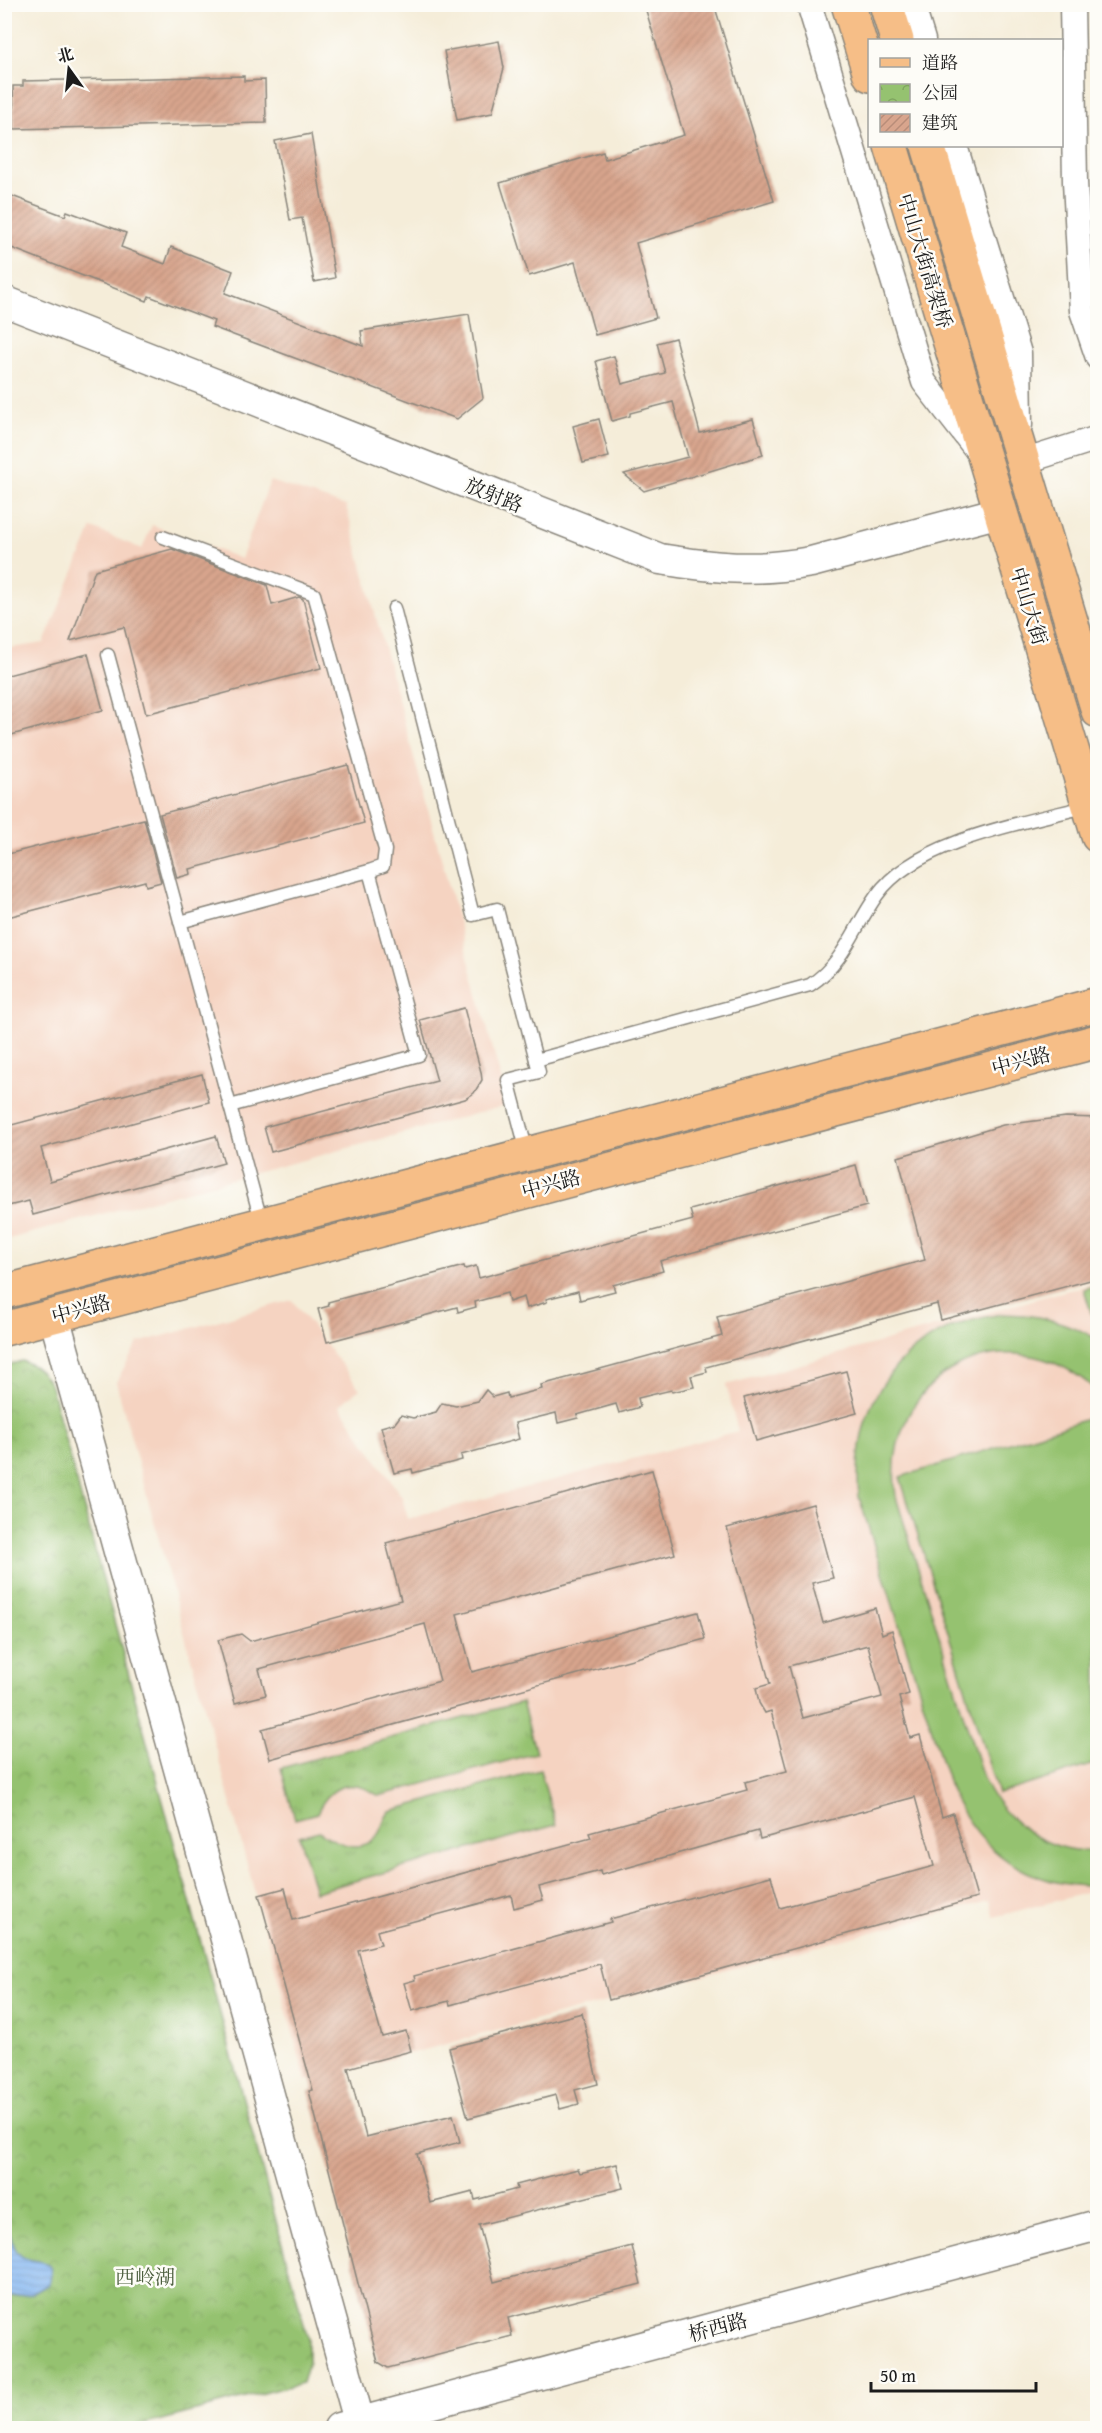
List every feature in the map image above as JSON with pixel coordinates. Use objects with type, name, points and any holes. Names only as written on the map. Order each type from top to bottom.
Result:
[{"type":"main road","points":[[848,4],[868,69]]},
{"type":"main road","points":[[886,4],[897,39]]},
{"type":"main road","name":"中山大街高架桥","points":[[891,147],[960,377]]},
{"type":"main road","name":"中山大街高架桥","points":[[928,147],[994,368]]},
{"type":"main road","name":"中山大街","points":[[994,368],[1098,711]]},
{"type":"main road","name":"中山大街","points":[[960,377],[1093,821]]},
{"type":"main road","name":"中兴路","points":[[4,1292],[1098,1004]]},
{"type":"main road","name":"中兴路","points":[[4,1329],[1098,1041]]},
{"type":"street","points":[[809,4],[924,382],[985,459]]},
{"type":"street","points":[[912,4],[923,39]]},
{"type":"street","points":[[1072,4],[1075,182],[1098,358]]},
{"type":"street","points":[[955,147],[1018,353],[1022,458],[1098,438]]},
{"type":"street","name":"放射路","points":[[4,301],[660,559],[740,569],[779,568],[811,562],[1000,512]]},
{"type":"street","points":[[54,1316],[353,2427]]},
{"type":"street","name":"桥西路","points":[[353,2427],[1098,2225]]},
{"type":"lane","points":[[163,537],[314,594],[385,850],[383,866],[369,871],[180,922]]},
{"type":"lane","points":[[394,608],[473,915],[497,909],[539,1072],[508,1080],[528,1154]]},
{"type":"lane","points":[[108,655],[262,1224]]},
{"type":"lane","points":[[536,1060],[810,985],[827,974],[878,894],[899,872],[951,844],[996,829],[1093,821]]},
{"type":"lane","points":[[230,1106],[419,1055],[369,871]]},
{"type":"shaded area","points":[[270,481],[346,506],[508,1105],[5,1240],[5,649],[44,643],[92,528],[142,549],[152,525],[241,559]]},
{"type":"shaded area","points":[[1097,1282],[1097,1890],[994,1917],[989,1901],[306,2081],[116,1382],[138,1343],[292,1300],[360,1389],[339,1405],[402,1497],[408,1519],[738,1431],[726,1385]]},
{"type":"green space","points":[[1098,1285],[1097,1332],[1084,1289]]},
{"type":"green space","points":[[1002,1314],[1027,1315],[1063,1323],[1097,1339],[1097,1391],[1062,1366],[1025,1355],[989,1355],[956,1367],[928,1388],[908,1417],[896,1454],[896,1497],[984,1781],[1004,1810],[1030,1833],[1061,1847],[1097,1851],[1097,1886],[1072,1885],[1049,1880],[1009,1862],[976,1832],[963,1813],[951,1791],[859,1497],[858,1462],[864,1429],[874,1400],[890,1374],[911,1352],[937,1335],[967,1322]]},
{"type":"green space","name":"西岭湖","points":[[22,1361],[35,1367],[50,1383],[308,2339],[308,2362],[302,2383],[131,2428],[5,2428],[4,1366]]},
{"type":"green space","points":[[1097,1416],[1097,1763],[998,1794],[900,1477]]},
{"type":"green space","points":[[522,1702],[536,1753],[379,1796],[360,1787],[343,1786],[329,1795],[317,1813],[295,1819],[281,1768]]},
{"type":"green space","points":[[540,1770],[556,1825],[315,1892],[299,1836],[319,1831],[347,1845],[362,1845],[376,1837],[390,1811]]},
{"type":"water","points":[[5,2228],[18,2253],[50,2267],[49,2284],[32,2294],[5,2297]]},
{"type":"building","points":[[644,4],[714,4],[774,201],[636,243],[656,318],[595,335],[575,262],[529,276],[500,183],[603,152],[605,159],[684,135]]},
{"type":"building","points":[[499,41],[504,68],[492,113],[457,120],[444,51]]},
{"type":"building","points":[[244,76],[244,81],[265,80],[266,123],[14,129],[13,86],[23,86],[23,81]]},
{"type":"building","points":[[311,134],[335,278],[314,282],[302,218],[290,220],[275,141]]},
{"type":"building","points":[[4,193],[65,216],[67,211],[126,233],[121,247],[165,264],[171,247],[233,271],[225,293],[363,346],[361,331],[469,314],[483,398],[457,419],[212,327],[214,321],[149,296],[147,301],[4,245]]},
{"type":"building","points":[[675,338],[700,433],[753,419],[763,455],[644,491],[624,474],[688,457],[673,402],[630,413],[630,416],[612,421],[596,361],[614,356],[622,384],[665,373],[657,343]]},
{"type":"building","points":[[599,419],[609,457],[583,463],[573,426]]},
{"type":"building","points":[[172,549],[267,585],[272,605],[299,597],[303,599],[321,668],[146,714],[124,627],[70,641],[95,570]]},
{"type":"building","points":[[88,654],[103,710],[4,737],[4,676]]},
{"type":"building","points":[[348,765],[364,823],[190,869],[191,874],[177,878],[160,814]]},
{"type":"building","points":[[144,819],[161,882],[146,886],[145,881],[4,918],[4,855]]},
{"type":"building","points":[[464,1008],[482,1080],[474,1093],[465,1099],[271,1152],[264,1127],[437,1081],[420,1020]]},
{"type":"building","points":[[202,1074],[209,1102],[41,1148],[50,1181],[216,1136],[224,1163],[33,1215],[29,1201],[4,1207],[4,1127]]},
{"type":"building","points":[[1066,1117],[1098,1118],[1098,1278],[941,1320],[937,1304],[706,1367],[707,1372],[691,1376],[694,1387],[638,1398],[640,1407],[619,1413],[616,1404],[558,1423],[556,1413],[515,1423],[519,1439],[461,1455],[462,1460],[413,1473],[412,1469],[394,1473],[381,1427],[395,1423],[401,1415],[413,1418],[436,1412],[442,1403],[456,1406],[478,1401],[486,1390],[493,1397],[507,1393],[508,1398],[542,1389],[541,1385],[722,1336],[717,1317],[925,1260],[898,1157],[1003,1125]]},
{"type":"building","points":[[856,1165],[867,1206],[660,1261],[663,1271],[613,1285],[615,1291],[580,1300],[578,1291],[546,1299],[547,1302],[527,1308],[524,1297],[509,1302],[507,1293],[475,1302],[476,1307],[458,1312],[457,1307],[327,1342],[318,1309],[329,1306],[328,1302],[464,1266],[465,1269],[476,1266],[479,1278],[693,1220],[690,1210]]},
{"type":"building","points":[[846,1371],[857,1413],[756,1441],[744,1398]]},
{"type":"building","points":[[652,1470],[675,1554],[457,1614],[472,1672],[698,1612],[705,1639],[270,1759],[262,1729],[440,1681],[425,1624],[259,1669],[266,1695],[235,1703],[218,1640],[241,1634],[250,1641],[401,1600],[386,1543]]},
{"type":"building","points":[[813,1504],[833,1578],[812,1583],[823,1623],[875,1608],[882,1634],[892,1630],[909,1694],[899,1697],[910,1738],[920,1735],[942,1817],[953,1813],[977,1898],[609,2000],[600,1964],[450,2005],[449,2001],[412,2011],[404,1983],[415,1980],[414,1976],[611,1922],[610,1919],[771,1876],[780,1908],[934,1866],[915,1797],[760,1839],[758,1831],[601,1875],[600,1871],[539,1887],[543,1900],[514,1908],[511,1895],[377,1931],[381,1944],[358,1950],[382,2037],[406,2031],[411,2051],[348,2068],[366,2137],[453,2115],[460,2142],[417,2154],[430,2203],[473,2192],[475,2200],[517,2189],[516,2185],[578,2169],[580,2173],[617,2164],[623,2188],[479,2225],[494,2282],[632,2246],[641,2284],[508,2318],[512,2336],[388,2368],[378,2362],[309,2091],[313,2090],[259,1895],[285,1888],[293,1920],[591,1838],[589,1833],[747,1790],[745,1782],[787,1771],[771,1711],[765,1713],[759,1703],[756,1688],[770,1684],[727,1528]],"holes":[[[868,1645],[882,1697],[803,1718],[789,1666]]]},
{"type":"building","points":[[582,2013],[598,2084],[575,2090],[579,2104],[560,2109],[556,2095],[468,2118],[449,2048]]}]
